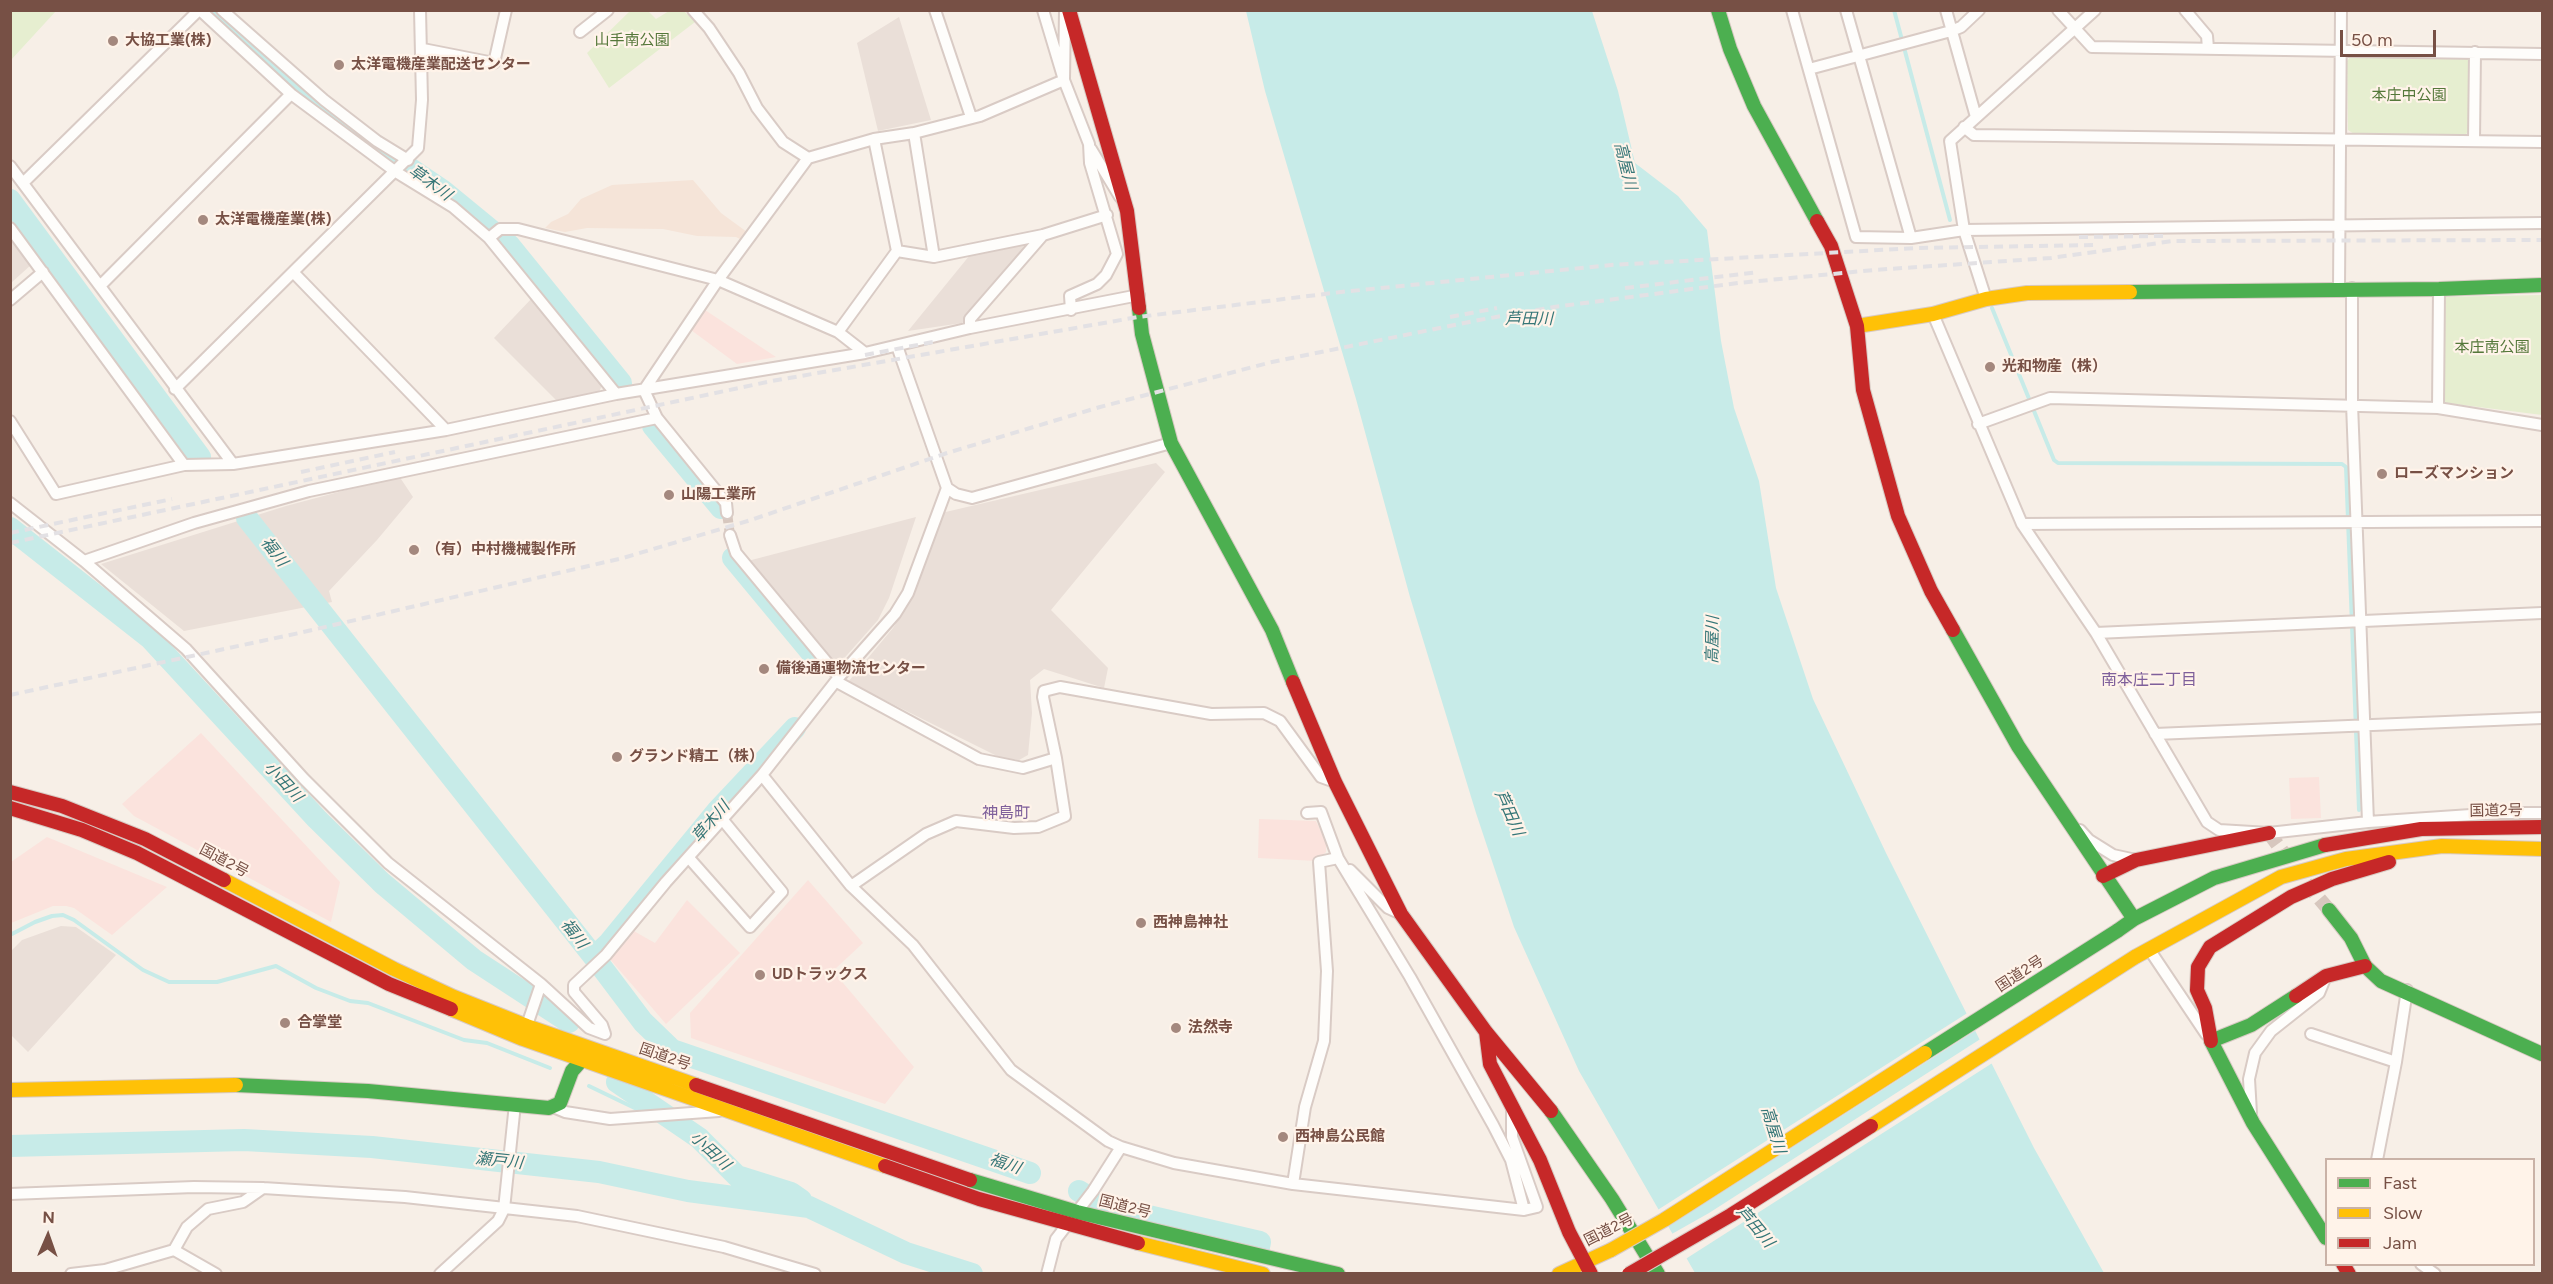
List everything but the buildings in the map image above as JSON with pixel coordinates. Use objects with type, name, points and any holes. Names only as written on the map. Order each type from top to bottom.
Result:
[{"type":"main road","points":[[1067,10],[1127,211],[1142,334],[1171,443],[1272,630],[1335,782],[1401,914],[1486,1032],[1555,1116],[1612,1199],[1658,1274]]},
{"type":"main road","points":[[1718,10],[1730,48],[1754,106],[1831,246],[1857,326],[1863,390],[1898,516],[1931,591],[1958,643],[2053,802],[2134,919]]},
{"type":"main road","points":[[1857,326],[1933,314],[1986,299],[2027,293],[2345,288],[2439,289],[2542,285]]},
{"type":"main road","name":"国道2号","points":[[10,792],[62,806],[145,839],[394,969],[581,1061],[979,1199],[1066,1225],[1263,1274]]},
{"type":"main road","name":"国道2号","points":[[10,808],[82,830],[137,853],[389,984],[525,1033],[592,1049],[976,1182],[1084,1203],[1338,1274]]},
{"type":"main road","name":"国道2号","points":[[1559,1274],[1587,1268],[1611,1250],[1664,1220],[2134,919],[2214,878],[2310,848],[2421,829],[2542,827]]},
{"type":"main road","points":[[2103,876],[2136,860],[2269,833]]},
{"type":"main road","points":[[1629,1274],[1731,1215],[2135,957],[2281,877],[2346,859],[2442,846],[2542,849]]},
{"type":"main road","points":[[2325,1236],[2253,1124],[2211,1041],[2205,1008],[2197,990],[2198,967],[2210,947],[2291,897],[2332,879],[2397,859],[2489,848]]},
{"type":"main road","points":[[2329,910],[2351,938],[2365,966],[2381,981],[2407,990],[2542,1054]]},
{"type":"main road","points":[[2211,1041],[2251,1025],[2326,976],[2365,966]]},
{"type":"main road","points":[[1486,1032],[1490,1064],[1512,1102],[1540,1160],[1587,1268]]},
{"type":"main road","points":[[10,1090],[215,1084],[368,1091],[514,1111],[553,1107],[560,1102],[572,1071],[592,1049]]},
{"type":"street","points":[[24,182],[200,10],[291,94],[402,166],[453,207],[493,235],[616,394]]},
{"type":"street","points":[[222,10],[324,100],[377,141],[402,166]]},
{"type":"street","points":[[175,389],[418,148],[423,49],[420,10]]},
{"type":"street","points":[[423,49],[494,63],[506,10]]},
{"type":"street","points":[[580,32],[608,10]]},
{"type":"street","points":[[693,10],[709,28],[739,73],[757,108],[783,142],[808,158]]},
{"type":"street","points":[[934,10],[971,117]]},
{"type":"street","points":[[1043,10],[1064,80],[1089,144],[1127,211]]},
{"type":"street","points":[[1064,80],[1067,10]]},
{"type":"street","points":[[1791,10],[1856,237],[1911,238],[1964,230],[2542,223]]},
{"type":"street","points":[[1846,10],[1911,238]]},
{"type":"street","points":[[1946,10],[1976,117]]},
{"type":"street","points":[[1809,69],[1951,31],[1961,27],[1979,10]]},
{"type":"street","points":[[2058,10],[2092,47],[2542,54]]},
{"type":"street","points":[[1986,299],[1964,230],[1950,141],[2095,10]]},
{"type":"street","points":[[2185,10],[2207,36],[2208,48]]},
{"type":"street","points":[[2341,10],[2341,225],[2352,404],[2351,522],[2358,725],[2368,822]]},
{"type":"street","points":[[2474,140],[2475,52]]},
{"type":"street","points":[[644,390],[718,280],[808,158],[874,139],[914,133],[980,116],[1064,80]]},
{"type":"street","points":[[100,286],[291,94]]},
{"type":"street","points":[[1964,127],[1974,135],[2542,142]]},
{"type":"street","points":[[914,133],[934,257]]},
{"type":"street","points":[[838,332],[897,251],[874,139]]},
{"type":"street","points":[[1071,310],[1070,296],[1097,284],[1106,275],[1117,254],[1090,163],[1089,144]]},
{"type":"street","points":[[10,166],[233,464]]},
{"type":"street","points":[[897,251],[934,257],[1043,235],[1107,215]]},
{"type":"street","points":[[10,228],[184,465]]},
{"type":"street","points":[[493,235],[518,229],[718,280],[838,332],[865,353]]},
{"type":"street","points":[[970,328],[970,319],[1043,235]]},
{"type":"street","points":[[10,300],[43,272]]},
{"type":"street","points":[[293,272],[446,430]]},
{"type":"street","points":[[2438,408],[2439,289]]},
{"type":"street","points":[[10,421],[56,495],[184,465],[233,464],[446,430],[616,394],[865,353],[970,328],[1139,295]]},
{"type":"street","points":[[1933,314],[2022,524],[2096,633],[2207,822],[2219,830],[2269,833],[2368,822],[2500,813],[2542,813]]},
{"type":"street","points":[[897,346],[947,488],[956,494],[972,498],[1171,443]]},
{"type":"street","points":[[644,390],[657,418],[726,503],[727,513]]},
{"type":"street","points":[[1978,424],[2050,398],[2438,408],[2542,425]]},
{"type":"street","points":[[84,561],[194,523],[309,491],[657,418]]},
{"type":"street","points":[[605,1034],[602,1025],[574,992],[574,985],[606,955],[762,775],[838,680],[895,614],[908,593],[947,488]]},
{"type":"street","points":[[10,503],[84,561],[193,656],[304,779],[388,863],[589,1028],[605,1034]]},
{"type":"street","points":[[2022,524],[2542,520]]},
{"type":"street","points":[[730,535],[736,553],[838,680],[979,759],[1023,768],[1056,758]]},
{"type":"street","points":[[2096,633],[2542,613]]},
{"type":"street","points":[[851,886],[926,834],[956,821],[1014,828],[1038,827],[1065,816],[1056,758],[1042,697],[1044,691],[1060,687],[1211,714],[1264,713],[1280,721],[1321,777],[1335,782]]},
{"type":"street","points":[[2154,734],[2542,718]]},
{"type":"street","points":[[762,775],[851,886],[913,945],[1011,1070],[1108,1141],[1121,1148],[1174,1163],[1293,1184],[1524,1210],[1537,1207],[1512,1137],[1512,1102]]},
{"type":"street","points":[[2053,802],[2089,840],[2113,855],[2136,860]]},
{"type":"street","points":[[1307,813],[1321,812],[1338,858],[1410,978],[1493,1125],[1511,1160],[1524,1210]]},
{"type":"street","points":[[688,858],[750,927],[782,892],[722,819]]},
{"type":"street","points":[[1338,858],[1388,908],[1401,914]]},
{"type":"street","points":[[1293,1184],[1305,1107],[1324,1041],[1327,971],[1319,862],[1338,858]]},
{"type":"street","points":[[2149,949],[2211,1041]]},
{"type":"street","points":[[2253,1124],[2249,1079],[2255,1053],[2271,1031],[2319,993],[2326,976]]},
{"type":"street","points":[[525,1033],[540,987]]},
{"type":"street","points":[[2377,1158],[2407,990]]},
{"type":"street","points":[[592,1049],[605,1034]]},
{"type":"street","points":[[2311,1034],[2396,1062]]},
{"type":"street","points":[[2525,1045],[2542,1049]]},
{"type":"street","points":[[553,1107],[565,1112],[610,1119],[722,1111]]},
{"type":"street","points":[[440,1274],[498,1221],[504,1207],[514,1111]]},
{"type":"street","points":[[1047,1274],[1056,1239],[1084,1203],[1121,1148]]},
{"type":"street","points":[[10,1194],[194,1187],[263,1188],[405,1197],[588,1218],[724,1247],[815,1274]]},
{"type":"street","points":[[71,1274],[105,1270],[174,1250],[187,1227],[208,1209],[243,1202],[263,1188]]},
{"type":"street","points":[[174,1250],[216,1274]]},
{"type":"shaded area","points":[[899,17],[931,120],[878,131],[857,43]]},
{"type":"shaded area","points":[[693,180],[721,213],[747,232],[742,240],[736,237],[697,236],[663,229],[587,228],[565,232],[545,228],[551,222],[568,214],[581,199],[612,185]]},
{"type":"shaded area","points":[[10,235],[32,264],[11,283],[10,283]]},
{"type":"shaded area","points":[[1032,239],[962,323],[908,331],[974,250]]},
{"type":"shaded area","points":[[533,297],[603,383],[599,392],[556,400],[494,338]]},
{"type":"shaded area","points":[[705,310],[776,357],[737,364],[691,330]]},
{"type":"shaded area","points":[[1156,463],[1165,472],[1051,610],[1108,668],[1104,688],[1044,669],[1030,680],[1032,713],[1028,755],[1019,760],[1001,758],[848,682],[893,628],[907,605],[937,514]]},
{"type":"shaded area","points":[[399,476],[413,497],[377,540],[329,591],[332,602],[184,631],[101,564],[286,506]]},
{"type":"shaded area","points":[[916,517],[889,598],[878,620],[832,672],[740,563]]},
{"type":"shaded area","points":[[201,733],[340,882],[331,922],[134,816],[122,804]]},
{"type":"shaded area","points":[[2319,777],[2321,818],[2291,819],[2289,778]]},
{"type":"shaded area","points":[[1259,819],[1316,821],[1326,842],[1326,852],[1317,861],[1258,858]]},
{"type":"shaded area","points":[[47,837],[167,887],[112,935],[74,908],[66,906],[53,906],[11,923],[11,862]]},
{"type":"shaded area","points":[[808,880],[863,943],[833,971],[914,1067],[885,1104],[691,1038],[690,1013]]},
{"type":"shaded area","points":[[687,900],[740,953],[666,1024],[609,958],[632,930],[655,943]]},
{"type":"shaded area","points":[[61,926],[76,927],[116,955],[28,1052],[11,1035],[11,951],[22,940]]},
{"type":"green space","points":[[10,11],[56,11],[11,60]]},
{"type":"green space","name":"山手南公園","points":[[630,11],[648,11],[656,19],[669,11],[684,11],[695,22],[609,88],[587,53]]},
{"type":"green space","name":"本庄中公園","points":[[2351,56],[2470,58],[2470,128],[2465,136],[2354,134],[2348,130],[2347,61]]},
{"type":"green space","name":"本庄南公園","points":[[2542,295],[2542,415],[2447,403],[2440,398],[2442,297]]},
{"type":"water","name":"芦田川","points":[[1246,11],[1592,11],[1618,91],[1635,163],[1678,196],[1707,230],[1721,341],[1734,408],[1759,481],[1776,588],[1813,699],[1886,853],[2034,1148],[2104,1273],[1695,1273],[1579,1071],[1514,927],[1476,813],[1410,597],[1356,399],[1265,91]]},
{"type":"pier","points":[[1969,1012],[1978,1029],[1666,1228],[1656,1211]]},
{"type":"pier","points":[[1982,1038],[1994,1062],[1684,1260],[1670,1235],[1709,1213]]},
{"type":"waterway","name":"草木川","points":[[213,10],[337,119],[442,190],[509,245],[621,383]]},
{"type":"waterway","points":[[1894,10],[1950,220]]},
{"type":"waterway","name":"福川","points":[[10,200],[200,457]]},
{"type":"waterway","points":[[1992,308],[2054,460],[2058,463],[2342,464],[2346,467],[2359,810]]},
{"type":"waterway","name":"草木川","points":[[653,426],[721,508]]},
{"type":"waterway","name":"福川","points":[[247,518],[643,1022],[672,1050],[1030,1173]]},
{"type":"waterway","name":"小田川","points":[[10,528],[150,638],[317,819],[382,883],[474,960],[569,1022]]},
{"type":"waterway","name":"草木川","points":[[733,558],[820,663]]},
{"type":"waterway","name":"草木川","points":[[594,957],[609,943],[718,810],[795,728]]},
{"type":"waterway","points":[[10,935],[35,922],[63,915],[74,920],[143,970],[169,982],[217,982],[276,966],[316,988],[350,1001],[368,1003],[464,1040],[487,1043],[550,1068]]},
{"type":"waterway","name":"小田川","points":[[617,1082],[699,1138],[737,1176],[791,1193],[801,1200]]},
{"type":"waterway","points":[[589,1086],[645,1113]]},
{"type":"waterway","name":"小田川","points":[[660,1119],[690,1132]]},
{"type":"waterway","name":"瀬戸川","points":[[10,1146],[244,1140],[372,1147],[599,1172],[688,1191],[809,1207],[906,1253],[972,1274]]},
{"type":"waterway","name":"福川","points":[[1079,1191],[1101,1205],[1260,1242],[1259,1247]]},
{"type":"tunnel","points":[[727,513],[730,535]]},
{"type":"tunnel","points":[[2269,833],[2291,863]]},
{"type":"tunnel","points":[[2306,883],[2329,910]]},
{"type":"railway","points":[[2079,237],[2163,236]]},
{"type":"railway","points":[[10,695],[299,633],[623,558],[751,520],[947,453],[1100,407],[1272,362],[1479,320],[1554,307],[1738,283],[1874,270],[2051,258],[2173,241],[2542,240]]},
{"type":"railway","points":[[10,543],[772,381],[1138,317],[1341,292],[1611,265],[1916,248],[2094,245]]},
{"type":"railway","points":[[1625,288],[1759,272]]},
{"type":"railway","points":[[1450,317],[1497,308]]},
{"type":"railway","points":[[865,355],[933,342]]},
{"type":"railway","points":[[301,472],[395,452]]},
{"type":"railway","points":[[10,533],[172,499]]},
{"type":"traffic: fast","points":[[1718,10],[1730,49],[1754,106],[1817,221]]},
{"type":"traffic: fast","points":[[2130,292],[2439,289],[2542,285]]},
{"type":"traffic: fast","points":[[1139,308],[1142,334],[1171,443],[1272,630],[1293,682]]},
{"type":"traffic: fast","points":[[1953,630],[2018,746],[2134,919]]},
{"type":"traffic: fast","points":[[2117,931],[2134,919],[2214,878],[2325,845]]},
{"type":"traffic: fast","points":[[2329,910],[2351,938],[2365,966],[2381,981],[2542,1054]]},
{"type":"traffic: fast","points":[[1925,1053],[2117,931]]},
{"type":"traffic: fast","points":[[2296,996],[2251,1025],[2211,1041],[2253,1123],[2325,1236]]},
{"type":"traffic: fast","points":[[236,1085],[368,1091],[549,1108],[560,1103],[572,1071],[588,1053]]},
{"type":"traffic: fast","points":[[1551,1111],[1612,1199],[1658,1274]]},
{"type":"traffic: fast","points":[[970,1180],[1077,1212],[1338,1274]]},
{"type":"traffic: slow","points":[[1857,326],[1933,314],[1986,299],[2027,293],[2130,292]]},
{"type":"traffic: slow","points":[[2135,957],[2281,877],[2346,859],[2442,846],[2542,849]]},
{"type":"traffic: slow","points":[[224,880],[394,969],[454,997],[527,1026],[696,1085]]},
{"type":"traffic: slow","points":[[1871,1126],[2135,957]]},
{"type":"traffic: slow","points":[[451,1009],[523,1039],[885,1166]]},
{"type":"traffic: slow","points":[[1611,1250],[1664,1220],[1925,1053]]},
{"type":"traffic: slow","points":[[10,1090],[236,1085]]},
{"type":"traffic: slow","points":[[1138,1243],[1263,1274]]},
{"type":"traffic: slow","points":[[1559,1274],[1611,1250]]},
{"type":"traffic: jam","points":[[1069,10],[1127,211],[1139,308]]},
{"type":"traffic: jam","points":[[1817,221],[1831,246],[1857,326],[1863,390],[1898,516],[1931,591],[1953,630]]},
{"type":"traffic: jam","points":[[1293,682],[1335,782],[1401,914],[1486,1032],[1551,1111]]},
{"type":"traffic: jam","points":[[10,792],[62,806],[145,839],[224,880]]},
{"type":"traffic: jam","points":[[10,808],[82,830],[137,853],[389,984],[451,1009]]},
{"type":"traffic: jam","points":[[2325,845],[2421,829],[2542,827]]},
{"type":"traffic: jam","points":[[2103,876],[2136,860],[2269,833]]},
{"type":"traffic: jam","points":[[2211,1041],[2205,1008],[2197,990],[2198,967],[2210,947],[2291,897],[2332,879],[2389,862]]},
{"type":"traffic: jam","points":[[2296,996],[2326,976],[2365,966]]},
{"type":"traffic: jam","points":[[1486,1032],[1490,1064],[1540,1160],[1569,1232],[1591,1274]]},
{"type":"traffic: jam","points":[[696,1085],[970,1180]]},
{"type":"traffic: jam","points":[[1629,1274],[1731,1215],[1871,1126]]},
{"type":"traffic: jam","points":[[885,1166],[979,1199],[1138,1243]]},
{"type":"traffic: jam","points":[[2344,1266],[2349,1274]]},
{"type":"place","name":"大協工業(株)","points":[[113,41]]},
{"type":"place","name":"太洋電機産業配送センター","points":[[339,65]]},
{"type":"place","name":"太洋電機産業(株)","points":[[203,220]]},
{"type":"place","name":"光和物産（株）","points":[[1990,367]]},
{"type":"place","name":"ローズマンション","points":[[2382,474]]},
{"type":"place","name":"山陽工業所","points":[[669,495]]},
{"type":"place","name":"（有）中村機械製作所","points":[[414,550]]},
{"type":"place","name":"備後通運物流センター","points":[[764,669]]},
{"type":"place","name":"グランド精工（株）","points":[[617,757]]},
{"type":"place","name":"西神島神社","points":[[1141,923]]},
{"type":"place","name":"UDトラックス","points":[[760,975]]},
{"type":"place","name":"合掌堂","points":[[285,1023]]},
{"type":"place","name":"法然寺","points":[[1176,1028]]},
{"type":"place","name":"西神島公民館","points":[[1283,1137]]},
{"type":"district","name":"南本庄二丁目","points":[[2149,680]]},
{"type":"district","name":"神島町","points":[[1006,813]]},
{"type":"water label","name":"高屋川","points":[[1625,166]]},
{"type":"water label","name":"高屋川","points":[[1713,640]]},
{"type":"water label","name":"高屋川","points":[[1773,1130]]}]
